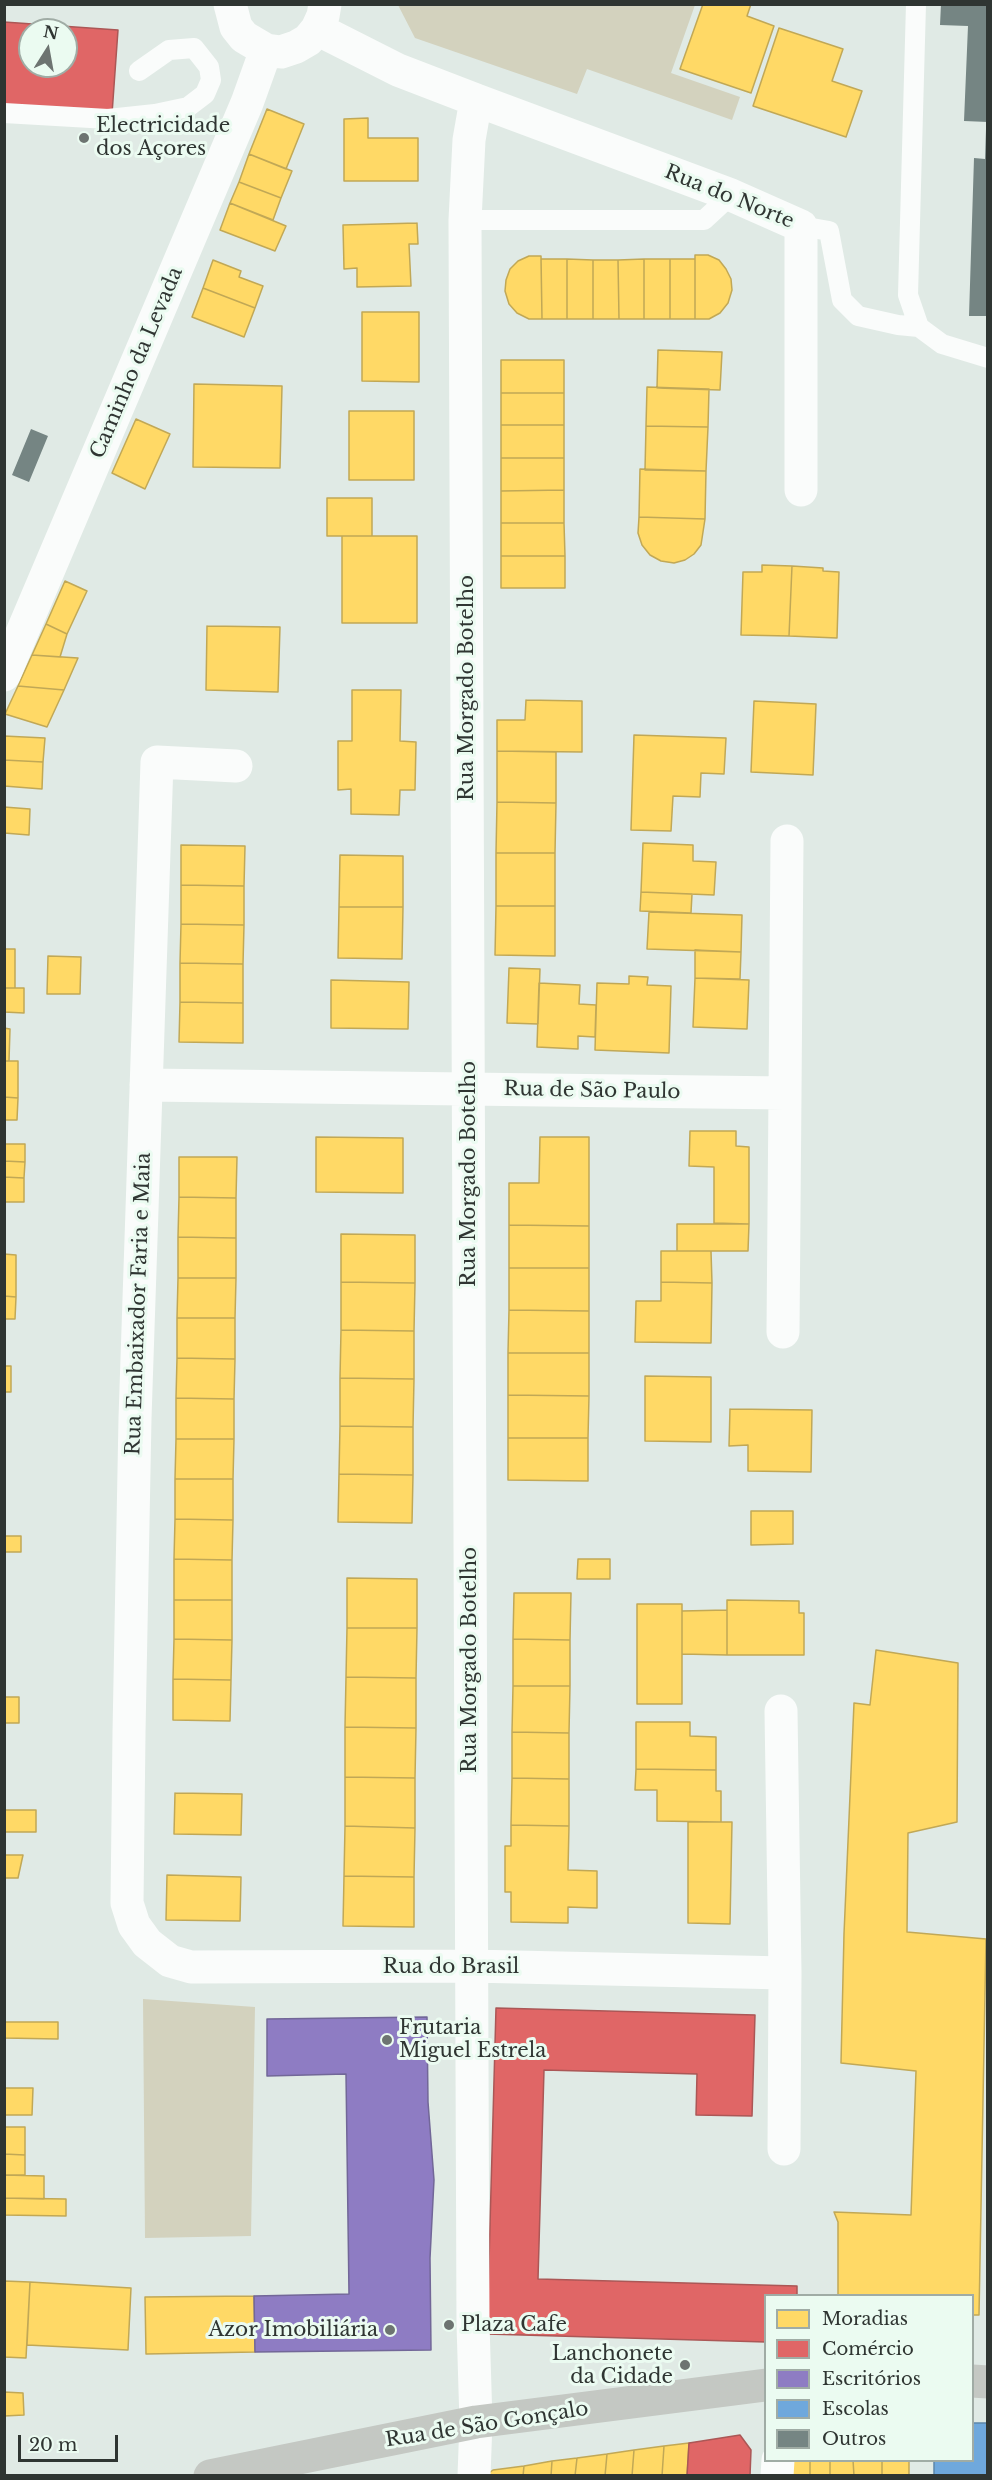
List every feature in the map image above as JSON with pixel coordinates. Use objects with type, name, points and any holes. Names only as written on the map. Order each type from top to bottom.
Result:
[{"type":"main road","name":"Rua de São Gonçalo","points":[[210,2475],[476,2422],[764,2385]]},
{"type":"street","points":[[230,4],[236,27],[244,37],[266,50],[282,51],[308,40],[321,17],[398,70],[476,100]]},
{"type":"street","name":"Caminho da Levada","points":[[4,675],[247,103],[266,50]]},
{"type":"street","name":"Rua do Norte","points":[[476,100],[731,195],[801,226],[801,490]]},
{"type":"street","name":"Rua Morgado Botelho","points":[[474,2475],[476,2422],[473,2313],[471,1966],[465,220],[469,140],[476,100]]},
{"type":"street","name":"Rua Embaixador Faria e Maia","points":[[134,1925],[127,1903],[135,1418],[157,762],[236,766]]},
{"type":"street","points":[[783,1332],[787,841]]},
{"type":"street","name":"Rua de São Paulo","points":[[146,1084],[785,1094]]},
{"type":"street","points":[[781,1711],[785,1973],[784,2149]]},
{"type":"street","name":"Rua do Brasil","points":[[134,1925],[147,1943],[170,1960],[190,1967],[471,1966],[785,1973]]},
{"type":"lane","points":[[916,4],[908,295],[919,327]]},
{"type":"lane","points":[[4,113],[108,119],[155,114],[188,106],[205,94],[211,80],[209,67],[194,48],[169,50],[139,71]]},
{"type":"lane","points":[[465,220],[704,220],[731,195]]},
{"type":"lane","points":[[801,226],[829,231],[842,300],[858,316],[919,327],[942,344],[987,358]]},
{"type":"green space","points":[[398,5],[695,5],[671,73],[740,97],[732,120],[587,69],[577,94],[415,38]]},
{"type":"green space","points":[[143,1999],[255,2007],[251,2236],[145,2238]]},
{"type":"building: Moradias","points":[[703,4],[751,4],[747,16],[774,26],[751,93],[680,69]]},
{"type":"building: Moradias","points":[[779,28],[843,49],[832,81],[862,91],[846,137],[753,106]]},
{"type":"building: Moradias","points":[[267,109],[304,124],[286,169],[249,154]]},
{"type":"building: Moradias","points":[[368,118],[368,138],[418,138],[418,181],[344,181],[344,119]]},
{"type":"building: Moradias","points":[[249,154],[292,171],[281,198],[239,182]]},
{"type":"building: Moradias","points":[[239,182],[281,198],[273,220],[230,203]]},
{"type":"building: Moradias","points":[[230,203],[286,226],[275,251],[220,230]]},
{"type":"building: Moradias","points":[[417,223],[418,244],[409,244],[411,286],[357,287],[357,268],[344,269],[343,225]]},
{"type":"building: Moradias","points":[[695,255],[708,255],[719,260],[731,279],[732,290],[728,303],[720,313],[709,319],[695,319]]},
{"type":"building: Moradias","points":[[529,256],[541,256],[542,319],[529,319],[517,313],[509,304],[505,291],[510,269],[518,261]]},
{"type":"building: Moradias","points":[[541,259],[567,259],[567,319],[542,319]]},
{"type":"building: Moradias","points":[[567,259],[593,260],[593,319],[567,319]]},
{"type":"building: Moradias","points":[[644,259],[670,259],[670,319],[644,319]]},
{"type":"building: Moradias","points":[[644,259],[644,319],[619,319],[618,260]]},
{"type":"building: Moradias","points":[[670,259],[695,259],[695,319],[670,319]]},
{"type":"building: Moradias","points":[[213,260],[241,271],[239,277],[263,286],[255,308],[203,288]]},
{"type":"building: Moradias","points":[[593,260],[618,260],[619,319],[593,319]]},
{"type":"building: Moradias","points":[[203,288],[255,308],[244,337],[192,317]]},
{"type":"building: Moradias","points":[[362,312],[419,312],[419,382],[362,381]]},
{"type":"building: Moradias","points":[[658,350],[722,352],[720,390],[657,388]]},
{"type":"building: Moradias","points":[[501,360],[564,360],[564,393],[501,393]]},
{"type":"building: Moradias","points":[[194,384],[282,386],[280,468],[193,467]]},
{"type":"building: Moradias","points":[[647,387],[709,389],[708,427],[646,426]]},
{"type":"building: Moradias","points":[[501,393],[564,393],[564,425],[501,425]]},
{"type":"building: Moradias","points":[[349,411],[414,411],[414,480],[349,480]]},
{"type":"building: Moradias","points":[[136,419],[170,434],[145,489],[112,473]]},
{"type":"building: Moradias","points":[[501,425],[564,425],[564,458],[501,458]]},
{"type":"building: Moradias","points":[[646,426],[708,427],[706,471],[645,470]]},
{"type":"building: Moradias","points":[[501,458],[564,458],[564,490],[501,491]]},
{"type":"building: Moradias","points":[[640,469],[706,471],[705,519],[639,517]]},
{"type":"building: Moradias","points":[[564,490],[564,523],[501,523],[501,491]]},
{"type":"building: Moradias","points":[[327,498],[372,498],[372,536],[327,536]]},
{"type":"building: Moradias","points":[[639,517],[705,519],[701,545],[685,560],[674,563],[661,561],[650,555],[642,545],[638,533]]},
{"type":"building: Moradias","points":[[501,523],[564,523],[565,556],[501,556]]},
{"type":"building: Moradias","points":[[342,536],[417,536],[417,623],[342,623]]},
{"type":"building: Moradias","points":[[501,556],[565,556],[565,588],[501,588]]},
{"type":"building: Moradias","points":[[762,565],[792,566],[789,636],[741,635],[743,572],[762,572]]},
{"type":"building: Moradias","points":[[792,566],[823,568],[823,571],[839,572],[837,638],[789,636]]},
{"type":"building: Moradias","points":[[65,581],[87,591],[67,634],[46,624]]},
{"type":"building: Moradias","points":[[46,624],[67,634],[60,657],[32,655]]},
{"type":"building: Moradias","points":[[207,626],[280,627],[278,692],[206,690]]},
{"type":"building: Moradias","points":[[32,655],[78,658],[64,690],[18,686]]},
{"type":"building: Moradias","points":[[18,686],[64,690],[47,727],[5,714]]},
{"type":"building: Moradias","points":[[352,690],[401,690],[400,741],[416,742],[415,790],[400,790],[399,815],[351,814],[351,789],[338,790],[338,741],[352,741]]},
{"type":"building: Moradias","points":[[526,700],[582,701],[582,752],[497,751],[497,720],[525,720]]},
{"type":"building: Moradias","points":[[754,701],[816,704],[813,775],[751,772]]},
{"type":"building: Moradias","points":[[634,735],[726,738],[724,774],[701,773],[700,797],[673,796],[671,831],[631,830]]},
{"type":"building: Moradias","points":[[4,736],[45,738],[43,762],[4,760]]},
{"type":"building: Moradias","points":[[497,751],[556,752],[556,803],[497,802]]},
{"type":"building: Moradias","points":[[4,760],[43,762],[42,789],[4,786]]},
{"type":"building: Moradias","points":[[497,802],[556,803],[555,853],[496,853]]},
{"type":"building: Moradias","points":[[4,807],[30,809],[29,835],[4,833]]},
{"type":"building: Moradias","points":[[643,843],[693,845],[693,861],[716,862],[714,895],[641,892]]},
{"type":"building: Moradias","points":[[181,845],[245,846],[244,886],[181,885]]},
{"type":"building: Moradias","points":[[496,853],[555,853],[555,906],[496,906]]},
{"type":"building: Moradias","points":[[340,855],[403,856],[403,907],[339,907]]},
{"type":"building: Moradias","points":[[181,885],[244,886],[244,925],[181,924]]},
{"type":"building: Moradias","points":[[641,892],[692,894],[691,913],[640,911]]},
{"type":"building: Moradias","points":[[496,906],[555,906],[555,956],[495,955]]},
{"type":"building: Moradias","points":[[339,907],[403,907],[402,959],[338,958]]},
{"type":"building: Moradias","points":[[649,912],[742,915],[741,952],[647,949]]},
{"type":"building: Moradias","points":[[181,924],[244,925],[243,964],[180,963]]},
{"type":"building: Moradias","points":[[4,949],[15,949],[15,988],[4,988]]},
{"type":"building: Moradias","points":[[695,950],[741,952],[740,979],[695,978]]},
{"type":"building: Moradias","points":[[48,956],[81,957],[80,994],[47,994]]},
{"type":"building: Moradias","points":[[180,963],[243,964],[243,1003],[180,1002]]},
{"type":"building: Moradias","points":[[509,968],[540,969],[538,1024],[507,1023]]},
{"type":"building: Moradias","points":[[629,976],[648,977],[647,985],[671,986],[669,1053],[595,1050],[597,983],[629,984]]},
{"type":"building: Moradias","points":[[695,978],[749,980],[747,1029],[693,1027]]},
{"type":"building: Moradias","points":[[331,980],[409,982],[408,1029],[331,1028]]},
{"type":"building: Moradias","points":[[539,983],[580,985],[579,1004],[596,1005],[595,1037],[578,1036],[578,1049],[537,1047]]},
{"type":"building: Moradias","points":[[4,988],[24,988],[24,1013],[4,1012]]},
{"type":"building: Moradias","points":[[180,1002],[243,1003],[243,1043],[179,1042]]},
{"type":"building: Moradias","points":[[4,1028],[10,1029],[9,1061],[4,1061]]},
{"type":"building: Moradias","points":[[4,1061],[18,1061],[18,1098],[4,1097]]},
{"type":"building: Moradias","points":[[4,1097],[18,1098],[17,1120],[4,1120]]},
{"type":"building: Moradias","points":[[690,1131],[736,1131],[736,1146],[749,1147],[749,1224],[714,1223],[714,1167],[689,1166]]},
{"type":"building: Moradias","points":[[316,1137],[403,1138],[403,1193],[316,1192]]},
{"type":"building: Moradias","points":[[540,1137],[589,1137],[589,1226],[509,1225],[509,1183],[539,1183]]},
{"type":"building: Moradias","points":[[4,1144],[25,1144],[25,1162],[4,1161]]},
{"type":"building: Moradias","points":[[179,1157],[237,1157],[236,1198],[179,1197]]},
{"type":"building: Moradias","points":[[4,1161],[25,1162],[24,1178],[4,1177]]},
{"type":"building: Moradias","points":[[4,1177],[24,1178],[24,1202],[4,1202]]},
{"type":"building: Moradias","points":[[179,1197],[236,1198],[236,1238],[178,1237]]},
{"type":"building: Moradias","points":[[677,1224],[749,1224],[748,1251],[677,1251]]},
{"type":"building: Moradias","points":[[509,1225],[589,1226],[589,1268],[509,1268]]},
{"type":"building: Moradias","points":[[341,1234],[415,1235],[415,1283],[341,1282]]},
{"type":"building: Moradias","points":[[178,1237],[236,1238],[236,1278],[178,1278]]},
{"type":"building: Moradias","points":[[661,1251],[711,1251],[712,1283],[661,1282]]},
{"type":"building: Moradias","points":[[4,1254],[16,1255],[16,1297],[4,1296]]},
{"type":"building: Moradias","points":[[509,1268],[589,1268],[589,1311],[509,1310]]},
{"type":"building: Moradias","points":[[178,1278],[236,1278],[235,1318],[177,1318]]},
{"type":"building: Moradias","points":[[341,1282],[415,1283],[414,1331],[341,1330]]},
{"type":"building: Moradias","points":[[661,1282],[712,1283],[711,1343],[635,1342],[636,1301],[661,1301]]},
{"type":"building: Moradias","points":[[4,1296],[16,1297],[15,1319],[4,1319]]},
{"type":"building: Moradias","points":[[509,1310],[589,1311],[589,1353],[508,1353]]},
{"type":"building: Moradias","points":[[177,1318],[235,1318],[235,1359],[177,1358]]},
{"type":"building: Moradias","points":[[341,1330],[414,1331],[414,1379],[340,1378]]},
{"type":"building: Moradias","points":[[508,1353],[589,1353],[589,1396],[508,1395]]},
{"type":"building: Moradias","points":[[177,1358],[235,1359],[234,1399],[176,1398]]},
{"type":"building: Moradias","points":[[4,1366],[11,1366],[11,1392],[4,1392]]},
{"type":"building: Moradias","points":[[645,1376],[711,1377],[711,1442],[645,1441]]},
{"type":"building: Moradias","points":[[340,1378],[414,1379],[413,1427],[340,1426]]},
{"type":"building: Moradias","points":[[508,1395],[589,1396],[588,1438],[508,1438]]},
{"type":"building: Moradias","points":[[176,1398],[234,1399],[234,1439],[176,1439]]},
{"type":"building: Moradias","points":[[730,1409],[812,1410],[811,1472],[748,1471],[748,1445],[729,1446]]},
{"type":"building: Moradias","points":[[340,1426],[413,1427],[413,1475],[339,1474]]},
{"type":"building: Moradias","points":[[508,1438],[588,1438],[588,1481],[508,1480]]},
{"type":"building: Moradias","points":[[176,1439],[234,1439],[233,1479],[175,1479]]},
{"type":"building: Moradias","points":[[339,1474],[413,1475],[412,1523],[338,1522]]},
{"type":"building: Moradias","points":[[175,1479],[233,1479],[233,1520],[175,1519]]},
{"type":"building: Moradias","points":[[751,1511],[793,1511],[793,1544],[751,1545]]},
{"type":"building: Moradias","points":[[175,1519],[233,1520],[232,1560],[174,1559]]},
{"type":"building: Moradias","points":[[4,1536],[21,1536],[21,1552],[4,1552]]},
{"type":"building: Moradias","points":[[174,1559],[232,1560],[232,1600],[174,1600]]},
{"type":"building: Moradias","points":[[578,1559],[610,1559],[610,1579],[577,1579]]},
{"type":"building: Moradias","points":[[347,1578],[417,1579],[417,1628],[347,1628]]},
{"type":"building: Moradias","points":[[514,1593],[571,1593],[570,1640],[513,1639]]},
{"type":"building: Moradias","points":[[174,1600],[232,1600],[232,1640],[174,1639]]},
{"type":"building: Moradias","points":[[727,1600],[799,1601],[799,1613],[804,1613],[804,1655],[727,1655]]},
{"type":"building: Moradias","points":[[637,1604],[682,1604],[682,1704],[637,1704]]},
{"type":"building: Moradias","points":[[727,1610],[727,1655],[682,1654],[682,1611]]},
{"type":"building: Moradias","points":[[347,1628],[417,1628],[416,1678],[346,1677]]},
{"type":"building: Moradias","points":[[174,1639],[232,1640],[231,1680],[173,1679]]},
{"type":"building: Moradias","points":[[513,1639],[570,1640],[570,1686],[513,1686]]},
{"type":"building: Moradias","points":[[876,1650],[958,1663],[957,1822],[908,1833],[907,1932],[986,1939],[979,2315],[974,2315],[974,2294],[838,2294],[838,2222],[834,2212],[911,2215],[916,2071],[841,2063],[854,1703],[870,1705]]},
{"type":"building: Moradias","points":[[346,1677],[416,1678],[416,1728],[345,1727]]},
{"type":"building: Moradias","points":[[173,1679],[231,1680],[230,1721],[173,1720]]},
{"type":"building: Moradias","points":[[513,1686],[570,1686],[569,1733],[512,1732]]},
{"type":"building: Moradias","points":[[4,1697],[19,1697],[19,1723],[4,1723]]},
{"type":"building: Moradias","points":[[636,1722],[690,1722],[690,1736],[716,1737],[716,1770],[636,1769]]},
{"type":"building: Moradias","points":[[345,1727],[416,1728],[415,1778],[345,1777]]},
{"type":"building: Moradias","points":[[512,1732],[569,1733],[569,1779],[512,1778]]},
{"type":"building: Moradias","points":[[636,1769],[716,1770],[716,1791],[721,1791],[721,1822],[657,1821],[657,1790],[635,1790]]},
{"type":"building: Moradias","points":[[345,1777],[415,1778],[415,1828],[345,1826]]},
{"type":"building: Moradias","points":[[512,1778],[569,1779],[569,1826],[511,1825]]},
{"type":"building: Moradias","points":[[175,1793],[242,1794],[241,1835],[174,1834]]},
{"type":"building: Moradias","points":[[4,1810],[36,1810],[36,1832],[4,1832]]},
{"type":"building: Moradias","points":[[688,1822],[732,1822],[730,1924],[688,1923]]},
{"type":"building: Moradias","points":[[511,1825],[569,1826],[568,1870],[597,1871],[597,1908],[568,1907],[568,1923],[511,1922],[511,1892],[505,1892],[505,1846],[511,1846]]},
{"type":"building: Moradias","points":[[345,1826],[415,1828],[414,1877],[344,1876]]},
{"type":"building: Moradias","points":[[4,1855],[23,1855],[18,1878],[4,1878]]},
{"type":"building: Moradias","points":[[167,1875],[241,1877],[240,1921],[166,1920]]},
{"type":"building: Moradias","points":[[344,1876],[414,1877],[414,1927],[343,1926]]},
{"type":"building: Moradias","points":[[4,2022],[58,2022],[58,2039],[4,2038]]},
{"type":"building: Moradias","points":[[4,2088],[33,2088],[32,2115],[4,2115]]},
{"type":"building: Moradias","points":[[4,2127],[25,2127],[25,2155],[4,2154]]},
{"type":"building: Moradias","points":[[4,2154],[25,2155],[25,2175],[4,2175]]},
{"type":"building: Moradias","points":[[4,2175],[44,2176],[44,2199],[4,2198]]},
{"type":"building: Moradias","points":[[4,2198],[66,2199],[66,2216],[4,2215]]},
{"type":"building: Moradias","points":[[4,2281],[30,2282],[26,2358],[4,2357]]},
{"type":"building: Moradias","points":[[30,2282],[131,2288],[128,2350],[27,2345]]},
{"type":"building: Moradias","points":[[254,2296],[255,2352],[146,2354],[145,2297]]},
{"type":"building: Moradias","points":[[4,2392],[23,2393],[24,2415],[4,2416]]},
{"type":"building: Moradias","points":[[689,2443],[687,2476],[662,2476],[664,2446]]},
{"type":"building: Moradias","points":[[664,2446],[662,2476],[632,2476],[634,2450]]},
{"type":"building: Moradias","points":[[634,2450],[632,2476],[605,2476],[607,2454]]},
{"type":"building: Moradias","points":[[607,2454],[605,2476],[575,2476],[577,2458]]},
{"type":"building: Moradias","points":[[577,2458],[575,2476],[551,2476],[552,2461]]},
{"type":"building: Moradias","points":[[552,2461],[551,2476],[523,2476],[524,2466]]},
{"type":"building: Moradias","points":[[792,2462],[810,2462],[810,2476],[792,2476]]},
{"type":"building: Moradias","points":[[810,2462],[830,2462],[830,2476],[810,2476]]},
{"type":"building: Moradias","points":[[830,2462],[853,2462],[854,2476],[830,2476]]},
{"type":"building: Moradias","points":[[853,2462],[882,2462],[882,2476],[854,2476]]},
{"type":"building: Moradias","points":[[882,2462],[909,2462],[909,2476],[882,2476]]},
{"type":"building: Moradias","points":[[524,2466],[523,2476],[485,2476],[493,2470]]},
{"type":"building: Comércio","points":[[4,22],[18,23],[18,78],[78,78],[78,27],[118,30],[112,114],[4,107]]},
{"type":"building: Comércio","points":[[496,2008],[755,2015],[752,2116],[696,2115],[697,2074],[544,2070],[538,2279],[797,2286],[797,2294],[764,2294],[764,2342],[487,2334]]},
{"type":"building: Comércio","points":[[740,2435],[751,2450],[750,2476],[687,2476],[689,2443]]},
{"type":"building: Escritórios","points":[[427,2017],[428,2102],[434,2180],[430,2258],[431,2350],[255,2352],[254,2296],[349,2294],[346,2074],[267,2076],[267,2019]]},
{"type":"building: Escolas","points":[[974,2423],[988,2423],[988,2476],[934,2476],[934,2462],[974,2462]]},
{"type":"building: Outros","points":[[941,4],[988,4],[988,122],[964,121],[968,26],[940,25]]},
{"type":"building: Outros","points":[[986,129],[988,130],[988,316],[969,316],[974,158],[985,159]]},
{"type":"building: Outros","points":[[31,429],[48,436],[29,482],[12,475]]},
{"type":"place","name":"Electricidade dos Açores","points":[[84,138]]},
{"type":"place","name":"Frutaria Miguel Estrela","points":[[387,2040]]},
{"type":"place","name":"Plaza Cafe","points":[[449,2325]]},
{"type":"place","name":"Azor Imobiliária","points":[[390,2330]]},
{"type":"place","name":"Lanchonete da Cidade","points":[[685,2365]]}]
